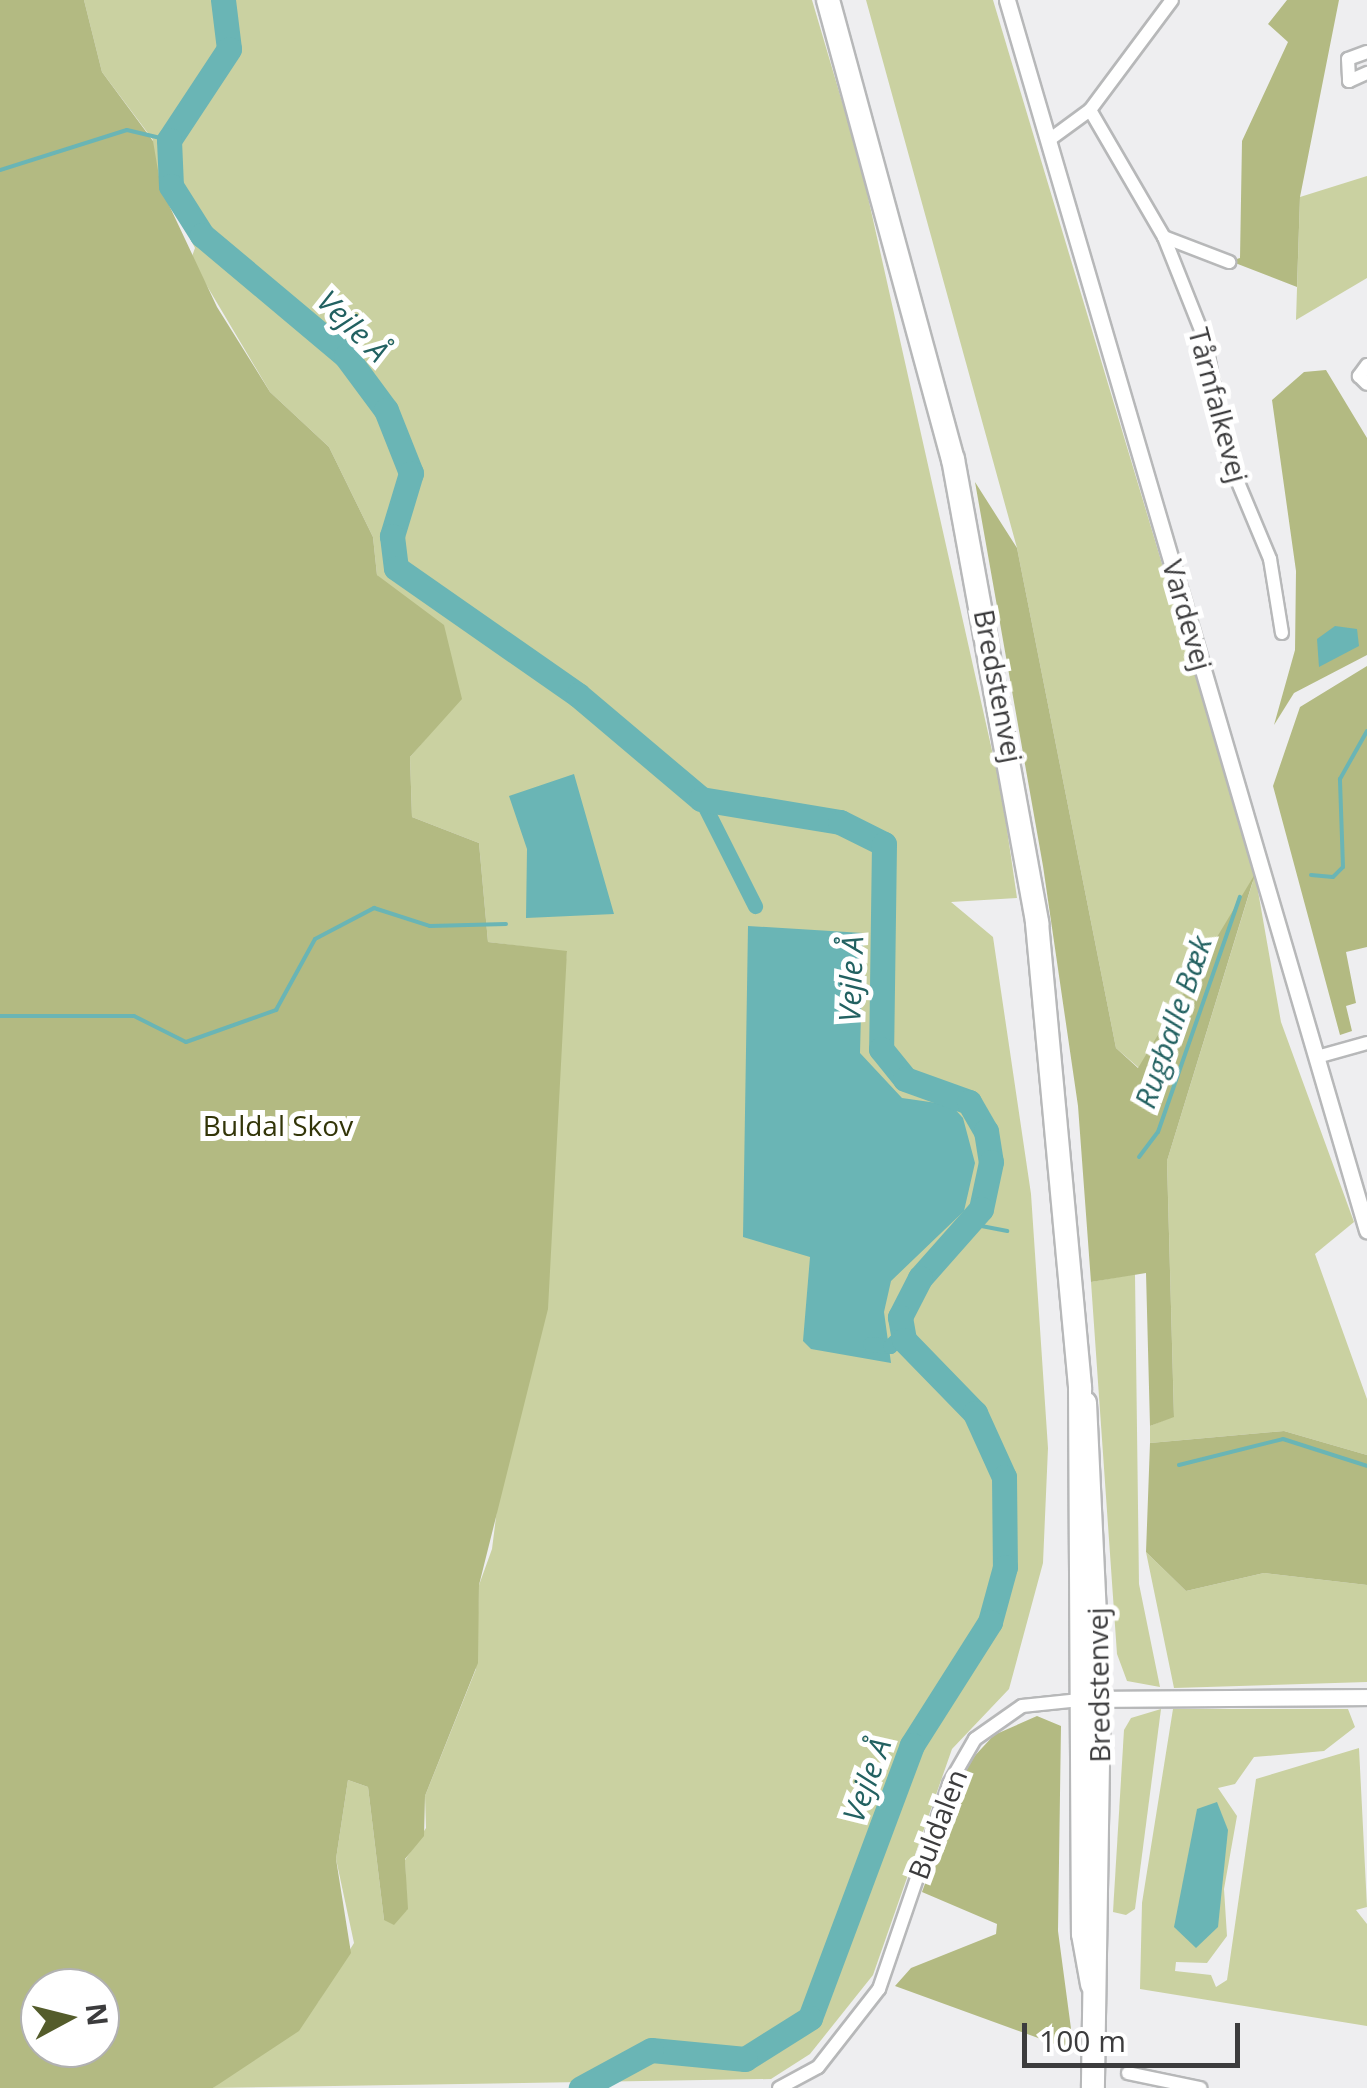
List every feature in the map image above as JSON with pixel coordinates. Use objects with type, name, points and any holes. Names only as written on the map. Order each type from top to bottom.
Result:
[{"type":"highway","name":"Bredstenvej","points":[[828,0],[896,234],[992,642],[1055,1069],[1080,1388],[1090,1700],[1093,2088]]},
{"type":"street","name":"Vardevej","points":[[1008,0],[1367,1230]]},
{"type":"street","points":[[1049,140],[1090,110],[1172,0]]},
{"type":"street","points":[[1367,52],[1348,59],[1348,81],[1367,73]]},
{"type":"street","name":"Tårnfalkevej","points":[[1090,110],[1164,237],[1204,340],[1227,456],[1270,559],[1282,633]]},
{"type":"street","points":[[1164,237],[1228,262]]},
{"type":"street","points":[[1367,365],[1359,376],[1367,384]]},
{"type":"street","points":[[1316,1057],[1367,1043]]},
{"type":"street","name":"Buldalen","points":[[779,2088],[818,2067],[879,1989],[949,1784],[975,1739],[1022,1706],[1090,1700],[1367,1696]]},
{"type":"street","points":[[1128,2074],[1200,2088]]},
{"type":"green space","name":"Buldal Skov","points":[[0,0],[84,0],[102,72],[153,141],[161,188],[217,307],[270,392],[329,447],[373,537],[377,575],[444,625],[462,699],[410,757],[412,817],[479,843],[488,942],[567,951],[548,1309],[479,1585],[478,1663],[425,1796],[424,1836],[405,1859],[408,1909],[394,1925],[384,1920],[368,1787],[348,1780],[336,1859],[351,1953],[299,2031],[213,2088],[0,2088]]},
{"type":"green space","points":[[84,0],[812,0],[861,166],[1002,795],[1017,898],[951,902],[993,937],[1031,1194],[1048,1448],[1043,1563],[1009,1689],[952,1749],[873,1975],[810,2054],[771,2079],[213,2088],[318,2002],[354,1943],[336,1859],[348,1780],[368,1787],[384,1920],[407,1910],[405,1860],[426,1828],[425,1796],[476,1669],[479,1585],[492,1549],[567,952],[488,942],[479,843],[412,817],[410,757],[461,698],[377,575],[373,537],[329,447],[270,392],[191,259],[195,248],[152,163],[153,140],[102,72]]},
{"type":"green space","points":[[866,0],[993,0],[1255,874],[1281,1022],[1354,1222],[1315,1254],[1367,1399],[1367,1455],[1284,1431],[1150,1443],[1150,1426],[1174,1416],[1167,1161],[1253,881],[1139,1068],[1116,1048],[1017,548]]},
{"type":"green space","points":[[1287,0],[1339,0],[1300,197],[1297,287],[1230,261],[1240,258],[1242,141],[1288,42],[1268,24]]},
{"type":"green space","points":[[1367,176],[1367,278],[1296,320],[1300,197]]},
{"type":"green space","points":[[1326,370],[1367,438],[1367,655],[1294,693],[1274,725],[1295,650],[1296,571],[1272,400],[1304,372]]},
{"type":"green space","points":[[975,482],[1017,548],[1116,1048],[1138,1068],[1255,874],[1167,1161],[1174,1417],[1150,1426],[1146,1273],[1091,1282],[1078,1106],[1043,866]]},
{"type":"green space","points":[[1367,666],[1367,947],[1346,952],[1356,1003],[1346,1006],[1352,1031],[1340,1035],[1273,786],[1300,707]]},
{"type":"green space","points":[[1135,1274],[1139,1584],[1160,1687],[1127,1681],[1117,1654],[1091,1282]]},
{"type":"green space","points":[[1284,1431],[1367,1455],[1367,1585],[1264,1573],[1186,1591],[1146,1552],[1150,1443]]},
{"type":"green space","points":[[1146,1552],[1186,1591],[1264,1573],[1367,1585],[1367,1682],[1174,1688]]},
{"type":"green space","points":[[1161,1709],[1135,1909],[1126,1915],[1113,1912],[1124,1730],[1131,1718]]},
{"type":"green space","points":[[1173,1709],[1348,1709],[1355,1727],[1324,1751],[1254,1757],[1235,1784],[1218,1788],[1237,1816],[1224,1889],[1227,1936],[1207,1963],[1176,1962],[1175,1971],[1211,1975],[1216,1987],[1227,1980],[1256,1779],[1359,1748],[1367,1907],[1356,1910],[1367,1924],[1367,2026],[1140,1989],[1142,1903]]},
{"type":"green space","points":[[1037,1716],[1061,1726],[1058,1931],[1074,2051],[895,1986],[911,1968],[996,1934],[997,1924],[922,1892],[970,1761],[994,1735]]},
{"type":"water","points":[[1335,626],[1357,629],[1359,646],[1319,667],[1317,639]]},
{"type":"water","points":[[574,774],[614,914],[526,918],[527,849],[509,796]]},
{"type":"water","points":[[748,926],[863,933],[860,1053],[902,1098],[951,1105],[963,1118],[975,1163],[964,1211],[891,1281],[884,1312],[891,1363],[811,1349],[803,1341],[810,1257],[743,1237]]},
{"type":"water","points":[[1217,1802],[1228,1830],[1218,1927],[1196,1948],[1174,1927],[1197,1809]]},
{"type":"waterway","name":"Vejle Å","points":[[223,0],[229,49],[169,140],[171,186],[202,235],[346,356],[386,410],[411,473],[392,536],[396,568],[578,695],[701,799],[840,822],[884,844],[881,1049],[905,1079],[969,1102],[986,1131],[991,1162],[981,1209],[920,1278],[900,1317],[904,1340],[975,1413],[1004,1477],[1005,1567],[990,1622],[912,1745],[810,2018],[745,2059],[651,2050],[581,2088]]},
{"type":"waterway","points":[[0,170],[127,130],[169,140]]},
{"type":"waterway","name":"Rugballe Bæk","points":[[1311,875],[1333,877],[1343,867],[1340,779],[1367,731]]},
{"type":"waterway","points":[[701,799],[755,906]]},
{"type":"waterway","name":"Rugballe Bæk","points":[[1139,1157],[1158,1132],[1240,897]]},
{"type":"waterway","points":[[0,1016],[134,1016],[186,1042],[276,1010],[315,939],[374,908],[430,926],[506,924]]},
{"type":"waterway","name":"Rugballe Bæk","points":[[971,1224],[1007,1231]]},
{"type":"waterway","points":[[870,1344],[890,1346],[902,1334]]},
{"type":"waterway","points":[[1179,1465],[1283,1439],[1367,1466]]}]
